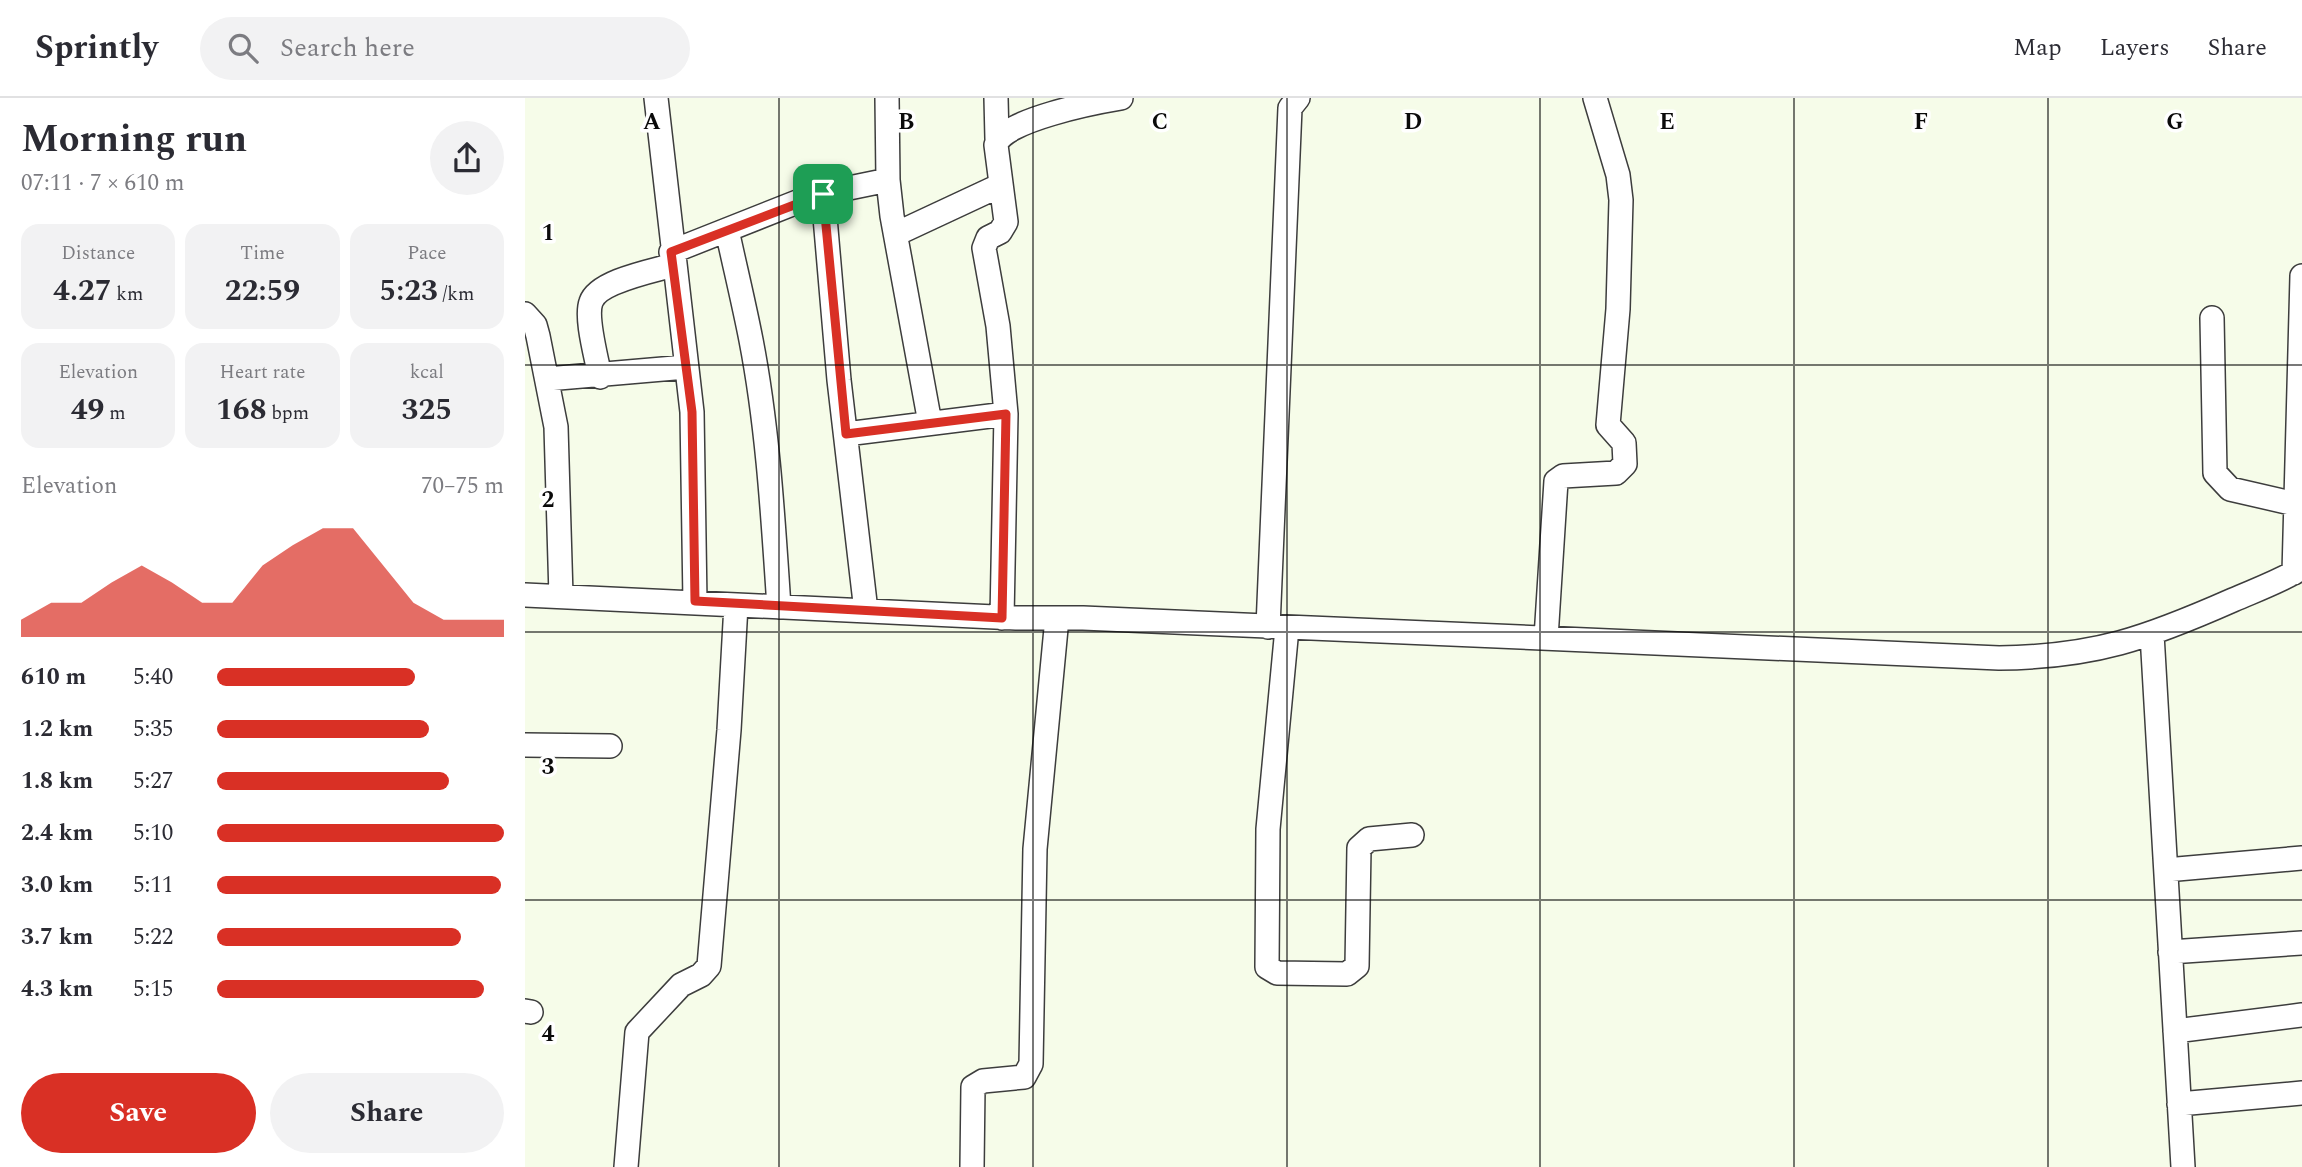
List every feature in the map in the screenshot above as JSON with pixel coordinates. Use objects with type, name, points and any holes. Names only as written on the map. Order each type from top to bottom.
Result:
[{"type":"street","points":[[656,98],[672,259],[692,412],[695,601]]},
{"type":"street","points":[[887,98],[888,180],[930,423]]},
{"type":"street","points":[[996,98],[996,152],[1006,217],[1005,228],[988,238],[984,248],[998,326],[1006,414],[1002,618]]},
{"type":"street","points":[[997,139],[1051,113],[1118,98]]},
{"type":"street","points":[[1297,98],[1290,108],[1277,627],[1268,829],[1267,967],[1277,973],[1347,974],[1355,971],[1359,848],[1369,839],[1412,835]]},
{"type":"street","points":[[1546,638],[1554,486],[1563,476],[1616,473],[1625,464],[1624,443],[1608,425],[1618,309],[1621,200],[1618,175],[1595,98]]},
{"type":"street","points":[[600,377],[589,311],[591,301],[611,284],[672,259],[727,230],[823,194],[888,180]]},
{"type":"street","points":[[896,234],[1001,185]]},
{"type":"street","points":[[823,194],[866,611]]},
{"type":"street","points":[[727,230],[751,341],[760,405],[770,479],[779,607]]},
{"type":"street","points":[[525,595],[695,601],[1002,618],[1057,618],[1999,658],[2049,657],[2099,650],[2152,634],[2298,571],[2295,504],[2302,287]]},
{"type":"street","points":[[525,314],[535,325],[557,439],[561,596]]},
{"type":"street","points":[[2213,318],[2215,473],[2230,489],[2295,504]]},
{"type":"street","points":[[547,379],[600,377],[686,367]]},
{"type":"street","points":[[846,434],[1006,414]]},
{"type":"street","points":[[626,1167],[637,1032],[681,985],[701,975],[709,966],[729,730],[736,605]]},
{"type":"street","points":[[972,1167],[973,1087],[983,1081],[1024,1077],[1031,1064],[1035,849],[1057,618]]},
{"type":"street","points":[[2152,634],[2183,1167]]},
{"type":"street","points":[[525,746],[610,746]]},
{"type":"street","points":[[2166,870],[2302,858]]},
{"type":"street","points":[[2170,952],[2302,943]]},
{"type":"street","points":[[2175,1031],[2302,1015]]},
{"type":"street","points":[[2179,1104],[2302,1093]]},
{"type":"route","points":[[823,194],[846,434],[1006,414],[1002,618],[695,601],[692,412],[671,252],[823,194]]}]
